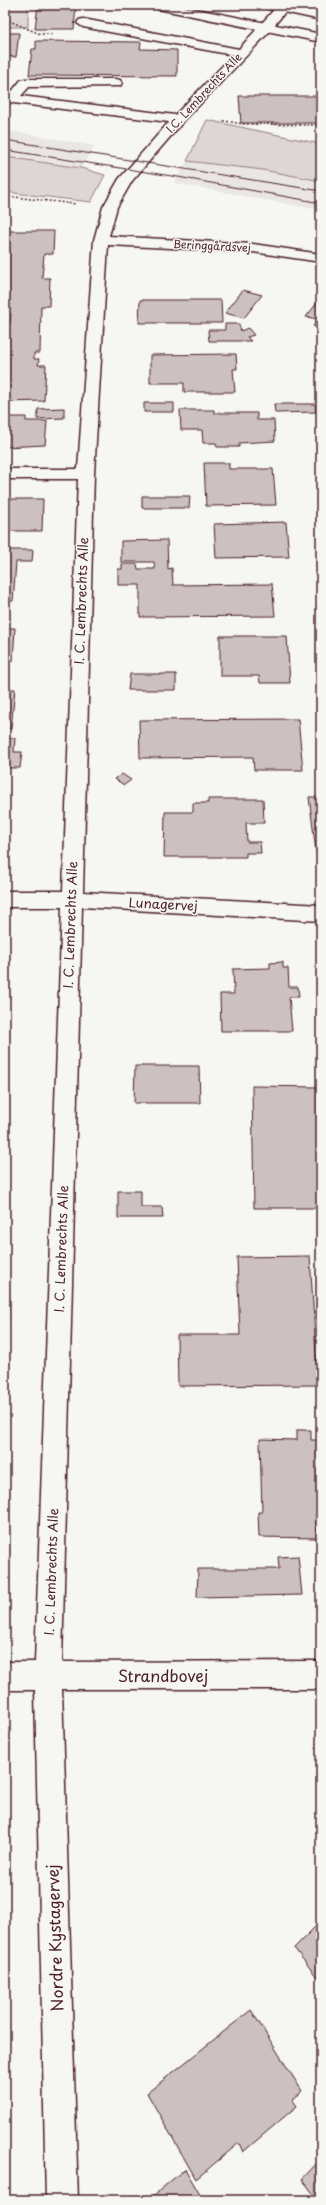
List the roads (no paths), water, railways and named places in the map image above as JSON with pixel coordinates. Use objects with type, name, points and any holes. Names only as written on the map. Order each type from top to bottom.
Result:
[{"type":"street","points":[[158,5],[321,38]]},
{"type":"street","points":[[269,5],[321,16]]},
{"type":"street","name":"I.C. Lembrechts Alle","points":[[126,179],[180,117],[266,28],[282,8]]},
{"type":"street","points":[[83,23],[242,53]]},
{"type":"street","points":[[9,98],[25,83],[116,83]]},
{"type":"street","points":[[9,98],[180,117]]},
{"type":"street","name":"I. C. Lembrechts Alle","points":[[48,1676],[71,899],[86,474],[102,240],[110,207],[126,179]]},
{"type":"street","name":"Beringgårdsvej","points":[[102,240],[252,248],[321,258]]},
{"type":"street","points":[[5,474],[86,474]]},
{"type":"street","name":"Lunagervej","points":[[5,899],[71,899],[321,913]]},
{"type":"street","name":"Strandbovej","points":[[5,1676],[321,1675]]},
{"type":"street","name":"Nordre Kystagervej","points":[[48,1676],[62,2200]]},
{"type":"tram line","points":[[5,140],[321,191]]},
{"type":"tram line","points":[[5,150],[178,177],[321,203]]}]
